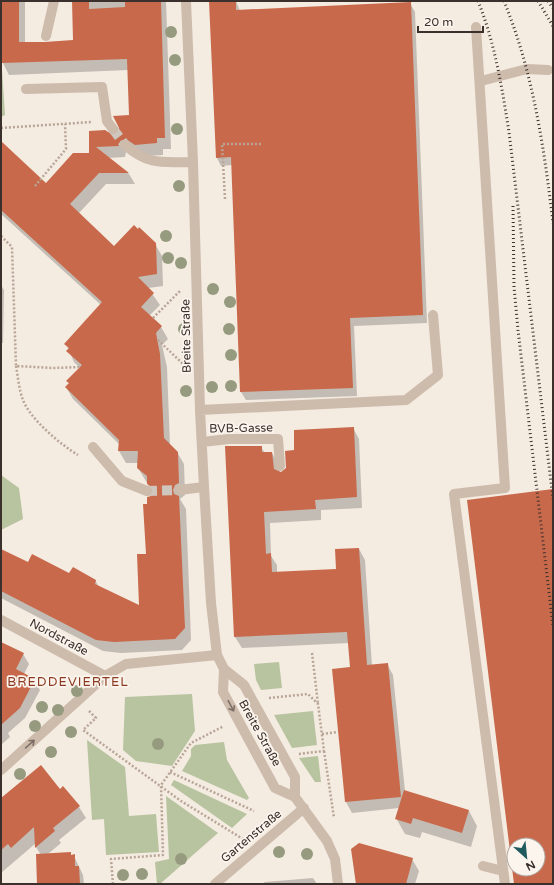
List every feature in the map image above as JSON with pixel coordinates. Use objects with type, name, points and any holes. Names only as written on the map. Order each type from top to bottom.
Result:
[{"type":"street","points":[[46,36],[54,1]]},
{"type":"street","name":"Breite Straße","points":[[186,1],[198,274],[200,410],[211,603],[217,655],[224,669],[244,685],[288,763],[295,777],[295,797]]},
{"type":"street","points":[[476,27],[481,81],[506,488],[454,494],[505,884]]},
{"type":"street","points":[[481,81],[527,69],[548,70]]},
{"type":"street","points":[[26,88],[102,87],[110,125]]},
{"type":"street","points":[[125,145],[138,157],[160,162],[193,162]]},
{"type":"street","points":[[200,410],[406,400],[438,375],[433,315]]},
{"type":"street","name":"BVB-Gasse","points":[[202,442],[229,439],[278,439],[280,466]]},
{"type":"street","points":[[93,447],[122,481],[147,491]]},
{"type":"street","points":[[179,490],[204,487]]},
{"type":"street","name":"Nordstraße","points":[[1,620],[106,676]]},
{"type":"street","points":[[1,770],[106,676],[126,664],[217,655]]},
{"type":"street","name":"Breite Straße","points":[[224,669],[223,692],[275,788],[295,797],[327,841],[335,859],[338,884]]},
{"type":"street","name":"Gartenstraße","points":[[215,884],[304,808]]},
{"type":"street","points":[[483,866],[503,871]]},
{"type":"path","points":[[35,186],[66,149],[65,124]]},
{"type":"path","points":[[1,128],[65,124],[110,125]]},
{"type":"path","points":[[225,199],[222,144],[262,144]]},
{"type":"path","points":[[1,236],[12,247],[16,366],[23,401],[41,425],[63,446],[85,459],[93,447]]},
{"type":"path","points":[[153,318],[198,274]]},
{"type":"path","points":[[158,340],[199,379]]},
{"type":"path","points":[[16,366],[53,368],[81,367]]},
{"type":"path","points":[[312,653],[334,818]]},
{"type":"path","points":[[267,698],[308,694],[318,704]]},
{"type":"path","points":[[79,700],[96,718],[83,730],[161,785],[256,848]]},
{"type":"path","points":[[113,884],[111,859],[163,855],[161,785],[192,744],[230,722]]},
{"type":"path","points":[[322,734],[338,732]]},
{"type":"path","points":[[288,763],[298,754],[324,751]]},
{"type":"path","points":[[170,772],[254,811]]},
{"type":"green space","points":[[1,54],[5,115],[1,117]]},
{"type":"green space","points":[[1,475],[19,488],[23,519],[1,530]]},
{"type":"green space","points":[[279,662],[282,688],[261,690],[256,680],[254,664]]},
{"type":"green space","points":[[192,694],[195,731],[172,766],[136,761],[123,750],[125,697]]},
{"type":"green space","points":[[313,711],[317,745],[292,748],[274,715]]},
{"type":"green space","points":[[87,740],[125,767],[129,816],[156,814],[159,852],[106,855],[104,819],[92,820]]},
{"type":"green space","points":[[224,742],[227,760],[249,798],[247,800],[182,771],[191,756],[191,749],[195,745]]},
{"type":"green space","points":[[318,756],[321,782],[315,782],[299,758]]},
{"type":"green space","points":[[174,780],[247,814],[232,828],[171,785]]},
{"type":"green space","points":[[166,796],[218,833],[160,884],[157,884],[155,862],[169,859]]},
{"type":"building","points":[[2,1],[19,1],[19,42],[45,42],[73,40],[72,1],[89,1],[89,9],[125,7],[125,1],[161,1],[165,138],[157,138],[157,143],[135,145],[126,139],[120,141],[119,146],[96,147],[129,173],[99,173],[70,204],[114,246],[134,225],[138,229],[139,227],[156,243],[157,274],[138,277],[154,293],[141,307],[162,326],[156,333],[160,354],[164,438],[178,452],[179,483],[175,485],[173,490],[174,494],[179,496],[185,628],[175,639],[114,642],[96,640],[1,591],[1,549],[28,562],[32,554],[69,573],[73,567],[96,580],[95,584],[139,605],[137,554],[146,554],[143,504],[147,504],[147,497],[151,496],[153,490],[152,487],[147,484],[147,476],[137,468],[138,451],[118,451],[119,440],[65,387],[69,383],[66,381],[82,365],[66,351],[69,348],[64,344],[102,302],[1,210],[1,141],[46,183],[73,153],[89,153],[89,131],[105,130],[113,135],[119,132],[119,128],[113,116],[129,115],[127,59],[2,63]]},
{"type":"building","points":[[209,1],[236,1],[236,10],[411,2],[423,315],[350,318],[353,388],[240,392],[231,157],[216,158]]},
{"type":"building","points":[[354,427],[357,497],[315,500],[316,509],[264,512],[266,554],[271,553],[272,572],[336,569],[335,549],[359,548],[367,665],[388,663],[401,797],[345,802],[332,669],[350,667],[347,632],[234,637],[225,446],[262,446],[262,452],[272,452],[274,469],[281,472],[286,468],[285,451],[294,450],[294,430]]},
{"type":"building","points":[[553,489],[553,884],[514,884],[513,877],[546,877],[546,837],[508,837],[467,500]]},
{"type":"building","points":[[1,642],[24,653],[16,669],[35,679],[20,708],[1,725]]},
{"type":"building","points":[[41,765],[60,789],[63,786],[80,806],[53,828],[55,831],[35,848],[34,827],[11,848],[8,844],[1,850],[1,798]]},
{"type":"building","points":[[404,790],[469,810],[462,833],[413,818],[411,824],[395,819]]},
{"type":"building","points":[[359,843],[413,858],[406,884],[356,884],[351,849]]},
{"type":"building","points":[[71,852],[71,855],[75,854],[75,866],[79,866],[80,884],[37,884],[36,854]]},
{"type":"tunnel","points":[[113,129],[125,145]]},
{"type":"tunnel","points":[[147,491],[179,490]]},
{"type":"railway","points":[[478,1],[489,33],[501,82],[509,132],[553,499]]},
{"type":"railway","points":[[504,1],[523,55],[530,82],[546,166],[553,223]]},
{"type":"railway","points":[[538,1],[553,26]]},
{"type":"railway","points":[[548,1],[553,8]]},
{"type":"railway","points":[[513,206],[514,287],[518,330],[553,626]]},
{"type":"district","name":"BREDDEVIERTEL","points":[[68,682]]}]
